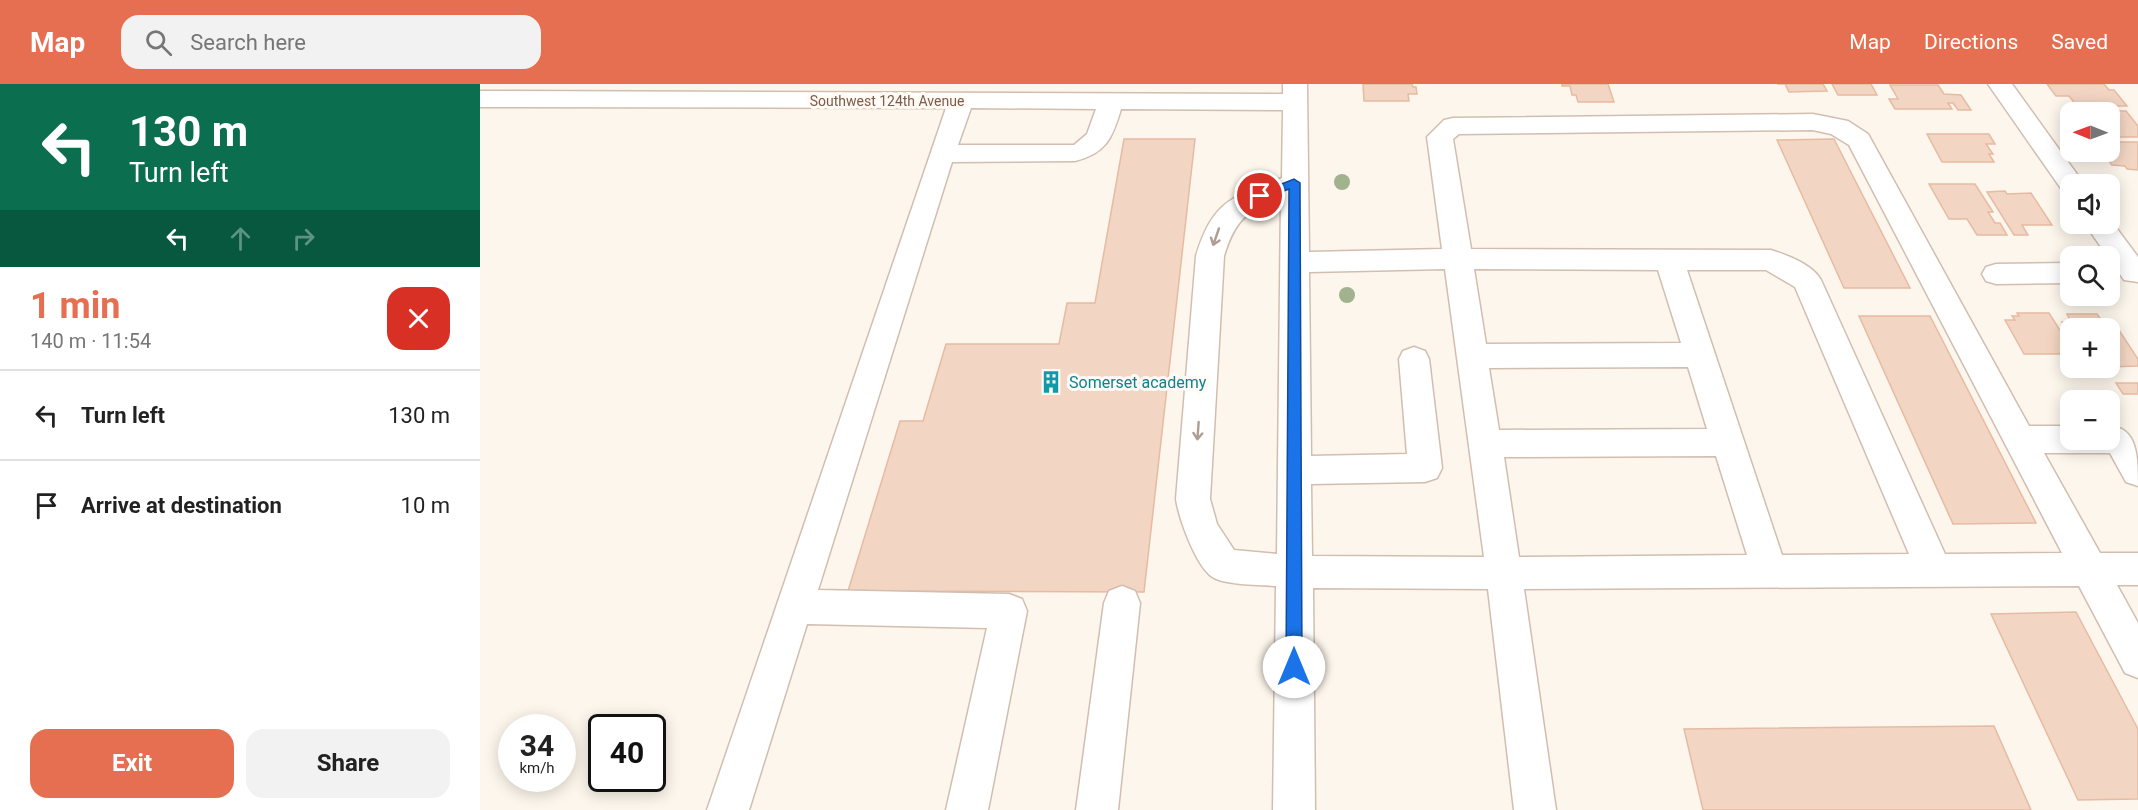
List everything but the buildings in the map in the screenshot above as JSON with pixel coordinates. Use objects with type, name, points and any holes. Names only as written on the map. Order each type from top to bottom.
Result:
[{"type":"street","points":[[2000,84],[2064,174]]},
{"type":"street","points":[[1294,810],[1295,93]]},
{"type":"street","name":"Southwest 124th Avenue","points":[[480,99],[1110,103],[1295,93]]},
{"type":"street","points":[[728,810],[961,101]]},
{"type":"street","points":[[942,154],[1087,151],[1096,143],[1110,103]]},
{"type":"street","points":[[1535,810],[1460,259],[1440,137],[1453,126],[1813,122],[1839,127],[1859,140],[2138,660]]},
{"type":"street","points":[[1294,183],[1243,203],[1226,217],[1216,232],[1210,256],[1193,499],[1195,516],[1204,537],[1224,565],[1295,572],[1504,573],[2138,569]]},
{"type":"street","points":[[2105,234],[2127,273]]},
{"type":"street","points":[[1294,262],[1460,259],[1771,260],[1807,280],[1935,570]]},
{"type":"street","points":[[1669,260],[1770,572]]},
{"type":"street","points":[[1996,273],[2060,273]]},
{"type":"street","points":[[1473,356],[1700,355]]},
{"type":"street","points":[[1294,470],[1425,468],[1414,359]]},
{"type":"street","points":[[2019,439],[2119,440],[2138,472]]},
{"type":"street","points":[[1486,444],[1728,442]]},
{"type":"street","points":[[1097,810],[1122,603]]},
{"type":"street","points":[[794,607],[1010,611],[967,810]]},
{"type":"place","name":"Somerset academy","points":[[1051,382]]},
{"type":"route","points":[[1260,196],[1294,183],[1294,667]]}]
